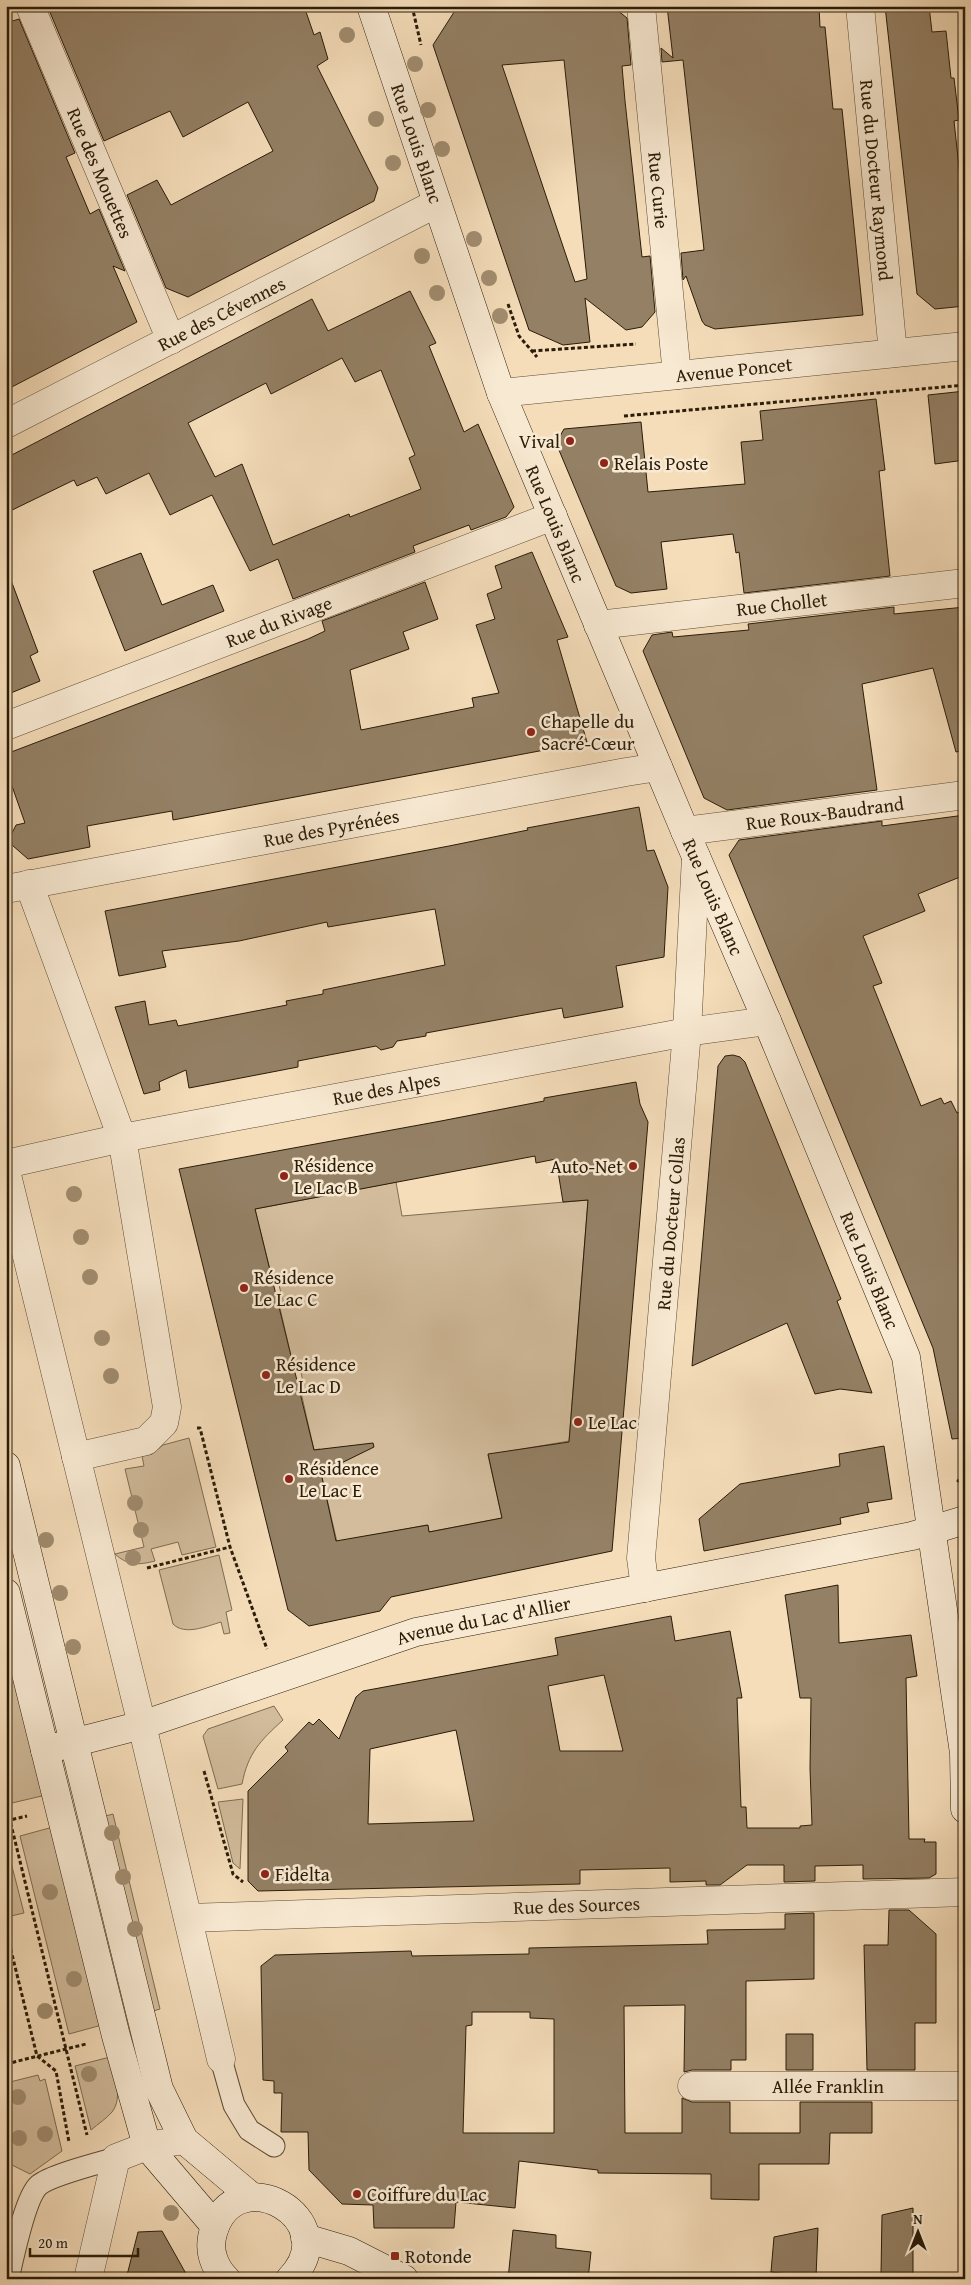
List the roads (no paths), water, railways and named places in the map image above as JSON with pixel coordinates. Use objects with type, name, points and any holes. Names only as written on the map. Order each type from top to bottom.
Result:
[{"type":"street","name":"Rue des Mouettes","points":[[30,6],[171,340]]},
{"type":"street","name":"Rue Louis Blanc","points":[[371,6],[501,393],[684,831],[768,1021],[906,1357],[964,1753],[965,1810]]},
{"type":"street","name":"Rue Curie","points":[[641,6],[678,375]]},
{"type":"street","name":"Rue du Docteur Raymond","points":[[860,6],[893,353]]},
{"type":"street","name":"Rue des Cévennes","points":[[6,424],[437,203]]},
{"type":"street","name":"Avenue Poncet","points":[[501,393],[965,346]]},
{"type":"street","name":"Rue du Rivage","points":[[6,726],[553,516]]},
{"type":"street","name":"Rue Chollet","points":[[598,625],[965,583]]},
{"type":"street","name":"Rue des Pyrénées","points":[[18,886],[658,767]]},
{"type":"street","name":"Rue Roux-Baudrand","points":[[684,831],[965,795]]},
{"type":"street","name":"Rue du Docteur Collas","points":[[645,1588],[640,1558],[687,1032],[696,857]]},
{"type":"street","points":[[18,886],[122,1138],[167,1407],[164,1424],[146,1441],[76,1458]]},
{"type":"street","name":"Rue des Alpes","points":[[6,1164],[122,1138],[687,1032],[768,1021]]},
{"type":"street","points":[[6,1170],[142,1725],[221,2059]]},
{"type":"street","points":[[6,1466],[159,2088],[184,2140],[252,2197],[277,2201],[296,2216],[306,2238],[306,2251],[302,2263],[290,2279]]},
{"type":"street","name":"Avenue du Lac d'Allier","points":[[45,1750],[142,1725],[416,1632],[912,1536],[965,1520]]},
{"type":"street","points":[[6,1593],[116,2036],[148,2146],[215,2226]]},
{"type":"street","name":"Rue des Sources","points":[[188,1918],[965,1892]]},
{"type":"street","name":"Allée Franklin","points":[[692,2086],[965,2086]]},
{"type":"street","points":[[88,2279],[116,2158],[148,2146],[184,2140]]},
{"type":"street","points":[[226,2279],[214,2262],[211,2250],[215,2226],[221,2215],[230,2207],[252,2197]]},
{"type":"street","points":[[306,2238],[349,2251],[404,2279]]},
{"type":"lane","points":[[221,2059],[234,2105],[249,2130],[274,2146]]},
{"type":"lane","points":[[8,2279],[25,2210],[39,2185],[74,2170],[116,2158]]},
{"type":"place","name":"Vival","points":[[570,441]]},
{"type":"place","name":"Relais Poste","points":[[604,463]]},
{"type":"place","name":"Chapelle du Sacré-Cœur","points":[[531,732]]},
{"type":"place","name":"Auto-Net","points":[[633,1166]]},
{"type":"place","name":"Résidence Le Lac B","points":[[284,1176]]},
{"type":"place","name":"Résidence Le Lac C","points":[[244,1288]]},
{"type":"place","name":"Résidence Le Lac D","points":[[266,1375]]},
{"type":"place","name":"Le Lac","points":[[578,1422]]},
{"type":"place","name":"Résidence Le Lac E","points":[[289,1479]]},
{"type":"place","name":"Fidelta","points":[[265,1874]]},
{"type":"place","name":"Coiffure du Lac","points":[[357,2194]]},
{"type":"place","name":"Rotonde","points":[[395,2256]]}]
